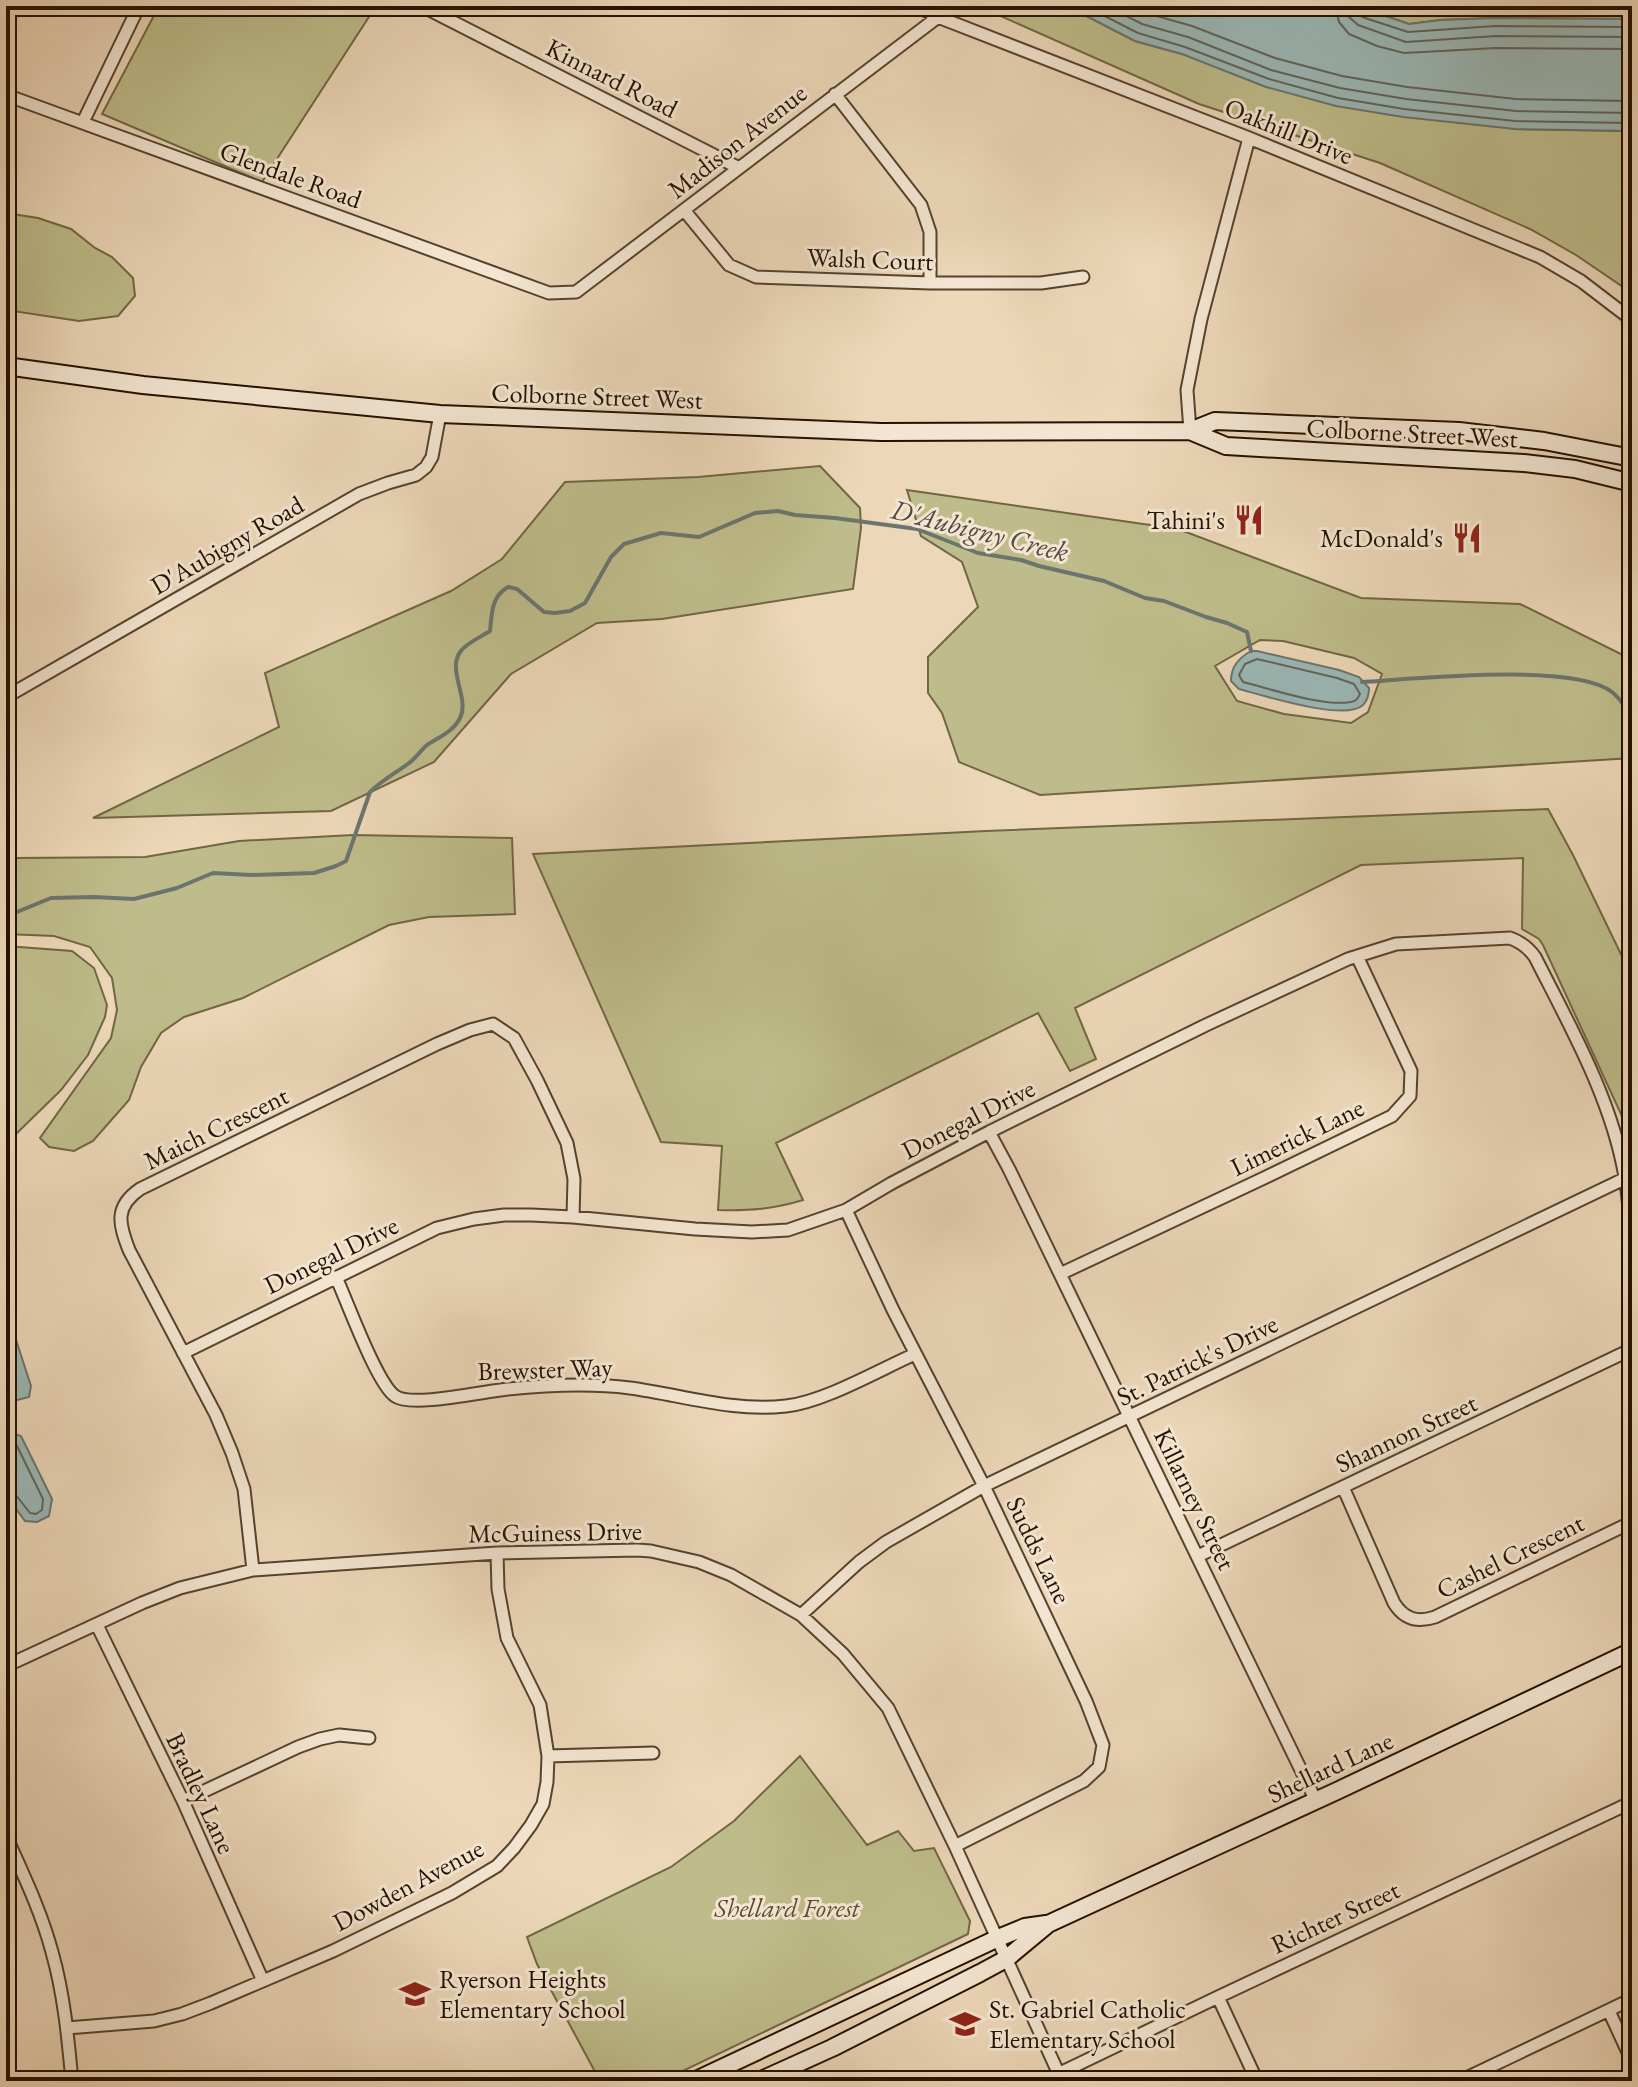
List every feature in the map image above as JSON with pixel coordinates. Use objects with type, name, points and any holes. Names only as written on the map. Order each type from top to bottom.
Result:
[{"type":"main road","name":"Colborne Street West","points":[[6,366],[143,385],[440,414],[881,432],[1190,431],[1215,421],[1459,431],[1544,441],[1632,458]]},
{"type":"main road","name":"Colborne Street West","points":[[1190,431],[1226,446],[1524,463],[1575,469],[1632,483]]},
{"type":"main road","name":"Shellard Lane","points":[[759,2081],[832,2048],[1006,1959],[1048,1924],[1632,1651]]},
{"type":"main road","name":"Shellard Lane","points":[[694,2081],[996,1939],[1025,1927],[1048,1924]]},
{"type":"street","points":[[83,122],[139,6]]},
{"type":"street","name":"Kinnard Road","points":[[422,6],[739,168]]},
{"type":"street","name":"Oakhill Drive","points":[[917,6],[1540,257],[1581,281],[1632,320]]},
{"type":"street","name":"Madison Avenue","points":[[561,293],[576,292],[938,17]]},
{"type":"street","points":[[835,94],[921,205],[930,232],[930,283]]},
{"type":"street","name":"Glendale Road","points":[[6,95],[549,293],[561,293]]},
{"type":"street","points":[[1190,431],[1187,390],[1195,347],[1249,138]]},
{"type":"street","name":"Walsh Court","points":[[684,210],[729,265],[756,277],[930,283],[1041,283],[1083,277]]},
{"type":"street","name":"D'Aubigny Road","points":[[6,697],[359,494],[416,475],[432,457],[440,414]]},
{"type":"street","name":"Donegal Drive","points":[[183,1353],[437,1228],[474,1219],[504,1215],[573,1217],[695,1229],[788,1230],[846,1210],[989,1132],[1206,1025],[1357,956],[1396,944],[1510,938],[1530,949],[1569,1024],[1607,1108],[1629,1178]]},
{"type":"street","name":"Limerick Lane","points":[[1060,1274],[1378,1123],[1392,1116],[1403,1105],[1410,1096],[1411,1071],[1357,956]]},
{"type":"street","name":"Maich Crescent","points":[[253,1570],[244,1489],[236,1465],[216,1415],[129,1250],[122,1232],[122,1208],[128,1198],[140,1189],[437,1044],[493,1024],[514,1038],[567,1143],[573,1165],[573,1217]]},
{"type":"street","name":"Killarney Street","points":[[989,1132],[1316,1801]]},
{"type":"street","points":[[1629,1178],[1632,1256]]},
{"type":"street","name":"St. Patrick's Drive","points":[[801,1615],[859,1562],[886,1542],[984,1486],[1629,1178]]},
{"type":"street","name":"Sudds Lane","points":[[846,1210],[915,1354],[984,1486],[1086,1701],[1103,1745],[1099,1767],[1084,1781],[955,1846]]},
{"type":"street","name":"Brewster Way","points":[[336,1277],[380,1377],[395,1397],[415,1402],[507,1389],[580,1385],[629,1388],[741,1407],[790,1406],[830,1393],[915,1354]]},
{"type":"street","name":"Shannon Street","points":[[1198,1556],[1632,1349]]},
{"type":"street","name":"Cashel Crescent","points":[[1343,1487],[1394,1603],[1404,1615],[1419,1621],[1435,1617],[1632,1522]]},
{"type":"street","name":"McGuiness Drive","points":[[6,1666],[180,1588],[253,1570],[497,1553],[637,1550],[699,1562],[731,1575],[801,1615],[843,1654],[888,1708],[955,1846],[1060,2078]]},
{"type":"street","name":"Dowden Avenue","points":[[67,2028],[154,2021],[182,2014],[333,1951],[452,1893],[497,1866],[514,1848],[543,1804],[548,1756],[540,1705],[507,1638],[498,1589],[497,1553]]},
{"type":"street","name":"Bradley Lane","points":[[97,1625],[183,1801],[263,1981]]},
{"type":"street","points":[[183,1801],[320,1739],[339,1735],[369,1738]]},
{"type":"street","points":[[548,1756],[653,1753]]},
{"type":"street","name":"Richter Street","points":[[1060,2078],[1218,1997],[1632,1802]]},
{"type":"street","points":[[6,1836],[9,1850],[34,1897],[53,1953],[67,2028],[72,2081]]},
{"type":"street","points":[[1218,1997],[1257,2081]]},
{"type":"street","points":[[1460,2081],[1632,1999]]},
{"type":"street","points":[[1609,2011],[1632,2061]]},
{"type":"green space","points":[[159,6],[376,6],[262,182],[102,114]]},
{"type":"green space","points":[[978,6],[1067,6],[1135,41],[1182,54],[1515,129],[1632,131],[1632,293],[1576,255],[1530,229],[1380,163],[1199,104]]},
{"type":"green space","points":[[1356,6],[1632,6],[1632,19],[1495,18],[1409,24]]},
{"type":"green space","points":[[6,213],[38,218],[71,229],[112,257],[133,278],[135,296],[118,316],[79,321],[6,310]]},
{"type":"green space","points":[[820,466],[860,508],[861,528],[853,589],[662,619],[597,623],[511,674],[434,762],[331,811],[93,818],[279,727],[265,673],[451,591],[502,559],[565,482],[698,477]]},
{"type":"green space","points":[[907,490],[1178,529],[1361,598],[1520,604],[1625,656],[1632,665],[1632,758],[1040,795],[959,762],[942,713],[928,693],[928,657],[978,607],[962,562],[921,536]],"holes":[[[1260,640],[1283,641],[1354,658],[1382,674],[1368,712],[1351,723],[1284,714],[1237,701],[1215,666]]]},
{"type":"green space","points":[[1548,809],[1632,977],[1632,1154],[1621,1114],[1543,945],[1522,929],[1523,858],[1361,865],[1075,1008],[1096,1059],[1070,1071],[1038,1013],[776,1143],[803,1200],[740,1210],[718,1210],[722,1146],[661,1142],[533,854],[986,831]]},
{"type":"green space","points":[[353,835],[512,838],[515,914],[429,917],[389,925],[243,998],[184,1017],[161,1033],[141,1067],[129,1100],[93,1141],[74,1151],[49,1147],[40,1138],[111,1038],[117,1010],[112,978],[90,947],[54,936],[6,934],[6,864],[17,858],[145,857],[239,841]]},
{"type":"green space","points":[[6,946],[72,951],[94,968],[107,1005],[88,1055],[61,1090],[6,1141]]},
{"type":"green space","name":"Shellard Forest","points":[[800,1756],[867,1845],[898,1831],[914,1851],[934,1848],[970,1921],[968,1934],[662,2081],[600,2081],[537,1964],[527,1937],[671,1867],[734,1821]]},
{"type":"water","points":[[1067,6],[1356,6],[1409,24],[1495,18],[1632,19],[1632,131],[1515,129],[1336,106],[1266,87],[1182,54],[1135,41]]},
{"type":"water","points":[[1251,651],[1359,677],[1369,688],[1367,699],[1363,705],[1339,711],[1303,706],[1239,689],[1231,681],[1232,671],[1239,660]]},
{"type":"water","points":[[6,1309],[31,1386],[29,1397],[6,1403]]},
{"type":"water","points":[[6,1433],[21,1436],[52,1499],[49,1516],[37,1522],[25,1521],[6,1495]]},
{"type":"waterway","name":"D'Aubigny Creek","points":[[6,920],[12,914],[51,898],[134,899],[177,888],[213,873],[314,873],[346,861],[370,792],[412,761],[427,745],[450,731],[460,718],[462,702],[457,660],[466,646],[490,631],[493,606],[502,591],[508,587],[517,589],[544,612],[570,611],[585,603],[611,557],[624,544],[661,533],[699,537],[755,513],[778,511],[917,529],[978,553],[1021,560],[1104,581],[1145,598],[1164,601],[1227,623],[1247,632],[1251,651]]},
{"type":"waterway","name":"D'Aubigny Creek","points":[[1362,682],[1492,675],[1564,677],[1592,683],[1612,692],[1632,716]]},
{"type":"place","name":"Tahini's","points":[[1249,520]]},
{"type":"place","name":"McDonald's","points":[[1467,538]]},
{"type":"place","name":"Ryerson Heights Elementary School","points":[[415,1994]]},
{"type":"place","name":"St. Gabriel Catholic Elementary School","points":[[965,2024]]}]
